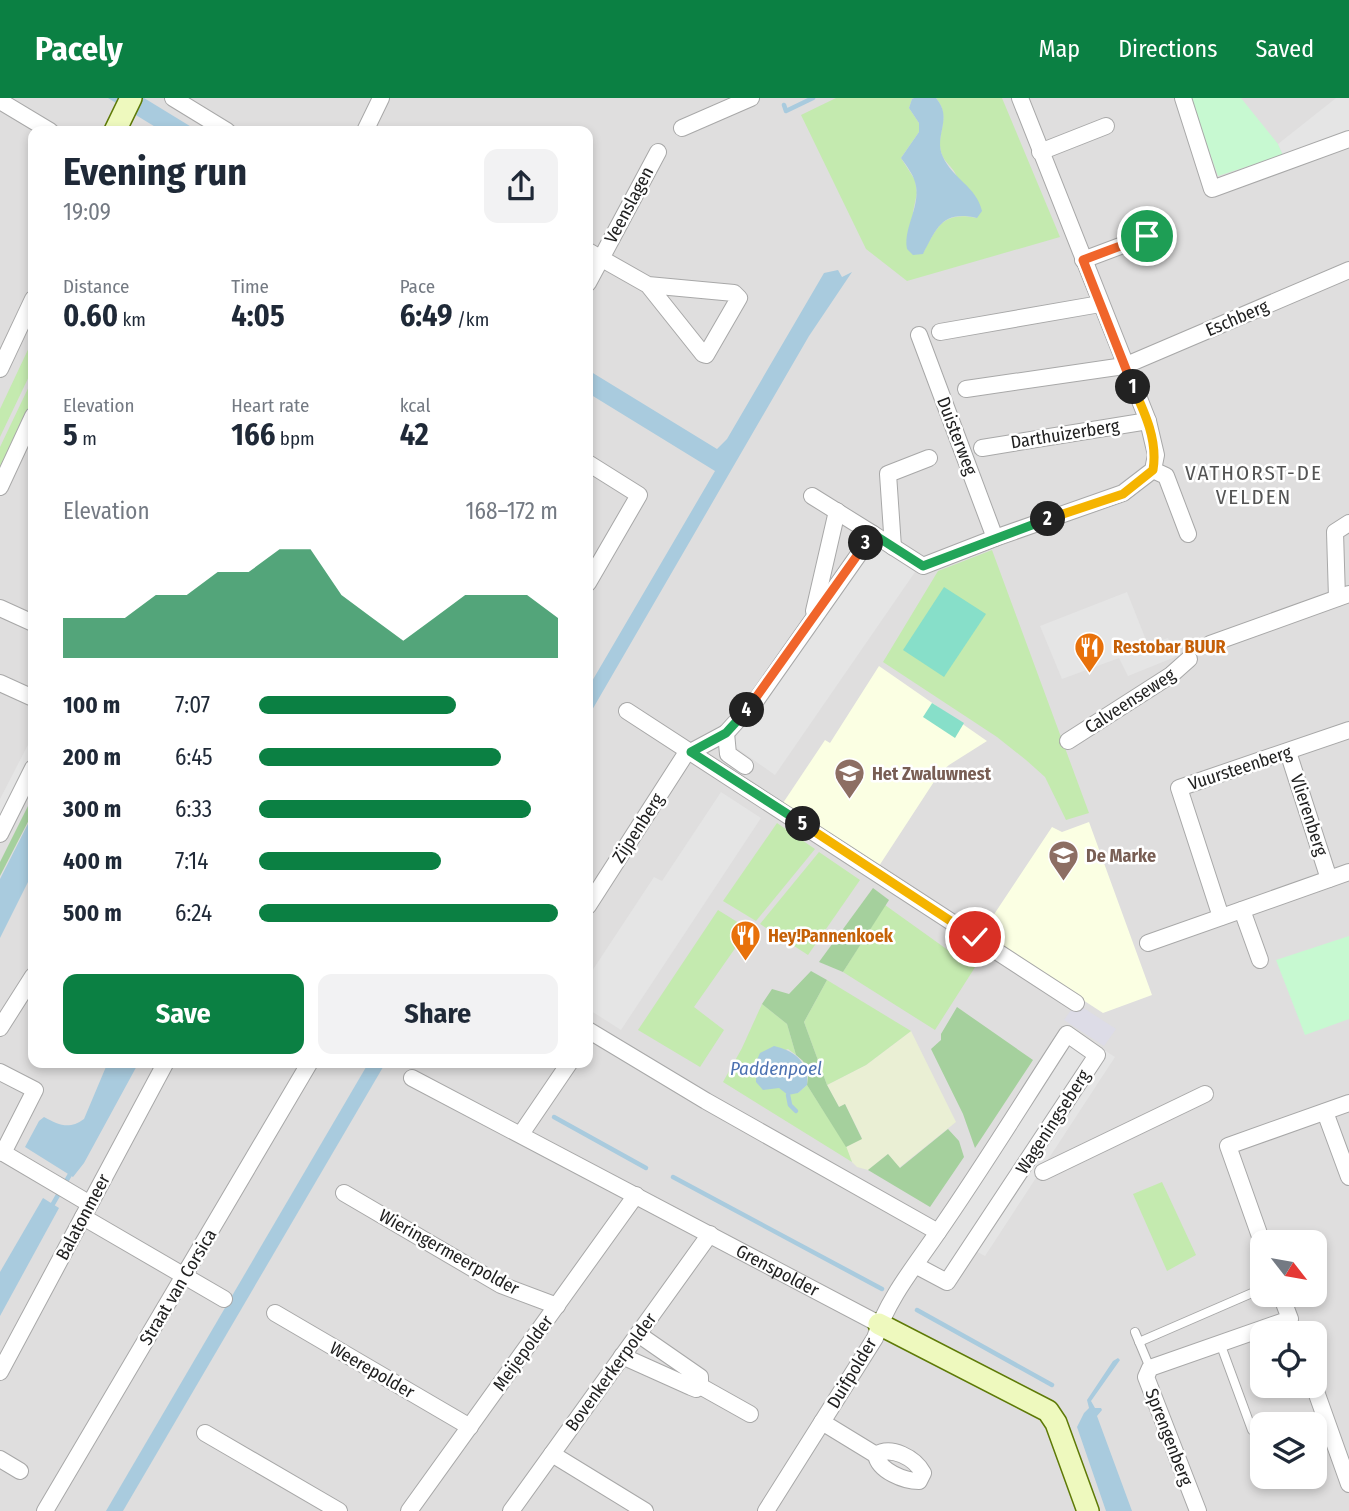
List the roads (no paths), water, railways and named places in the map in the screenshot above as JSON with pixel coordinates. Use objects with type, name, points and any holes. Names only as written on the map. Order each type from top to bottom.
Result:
[{"type":"street","points":[[173,98],[220,126]]},
{"type":"street","points":[[370,126],[381,98]]},
{"type":"street","points":[[682,128],[751,98]]},
{"type":"street","name":"Darthuizerberg","points":[[1020,98],[1148,421],[1156,455],[1153,470]]},
{"type":"street","points":[[1183,98],[1212,189],[1349,139]]},
{"type":"street","points":[[0,101],[42,126]]},
{"type":"street","points":[[117,126],[128,104]]},
{"type":"street","points":[[1040,152],[1106,126]]},
{"type":"street","name":"Veenslagen","points":[[648,285],[734,293],[739,298],[706,355],[648,285],[594,254],[658,152]]},
{"type":"street","points":[[1083,260],[1147,236]]},
{"type":"street","name":"Eschberg","points":[[1124,366],[1349,270]]},
{"type":"street","points":[[940,332],[1100,304]]},
{"type":"street","points":[[0,369],[28,310]]},
{"type":"street","name":"Duisterweg","points":[[919,335],[995,538]]},
{"type":"street","points":[[966,389],[1124,366]]},
{"type":"street","name":"Darthuizerberg","points":[[982,448],[1148,421]]},
{"type":"street","points":[[0,487],[28,427]]},
{"type":"street","points":[[894,547],[888,474],[929,458]]},
{"type":"street","points":[[593,466],[639,495],[593,574]]},
{"type":"street","points":[[811,495],[923,566],[1123,494],[1153,470],[1166,476],[1188,534]]},
{"type":"street","points":[[812,619],[837,511]]},
{"type":"street","points":[[1210,644],[1343,596],[1335,532],[1349,523]]},
{"type":"street","points":[[691,752],[726,733],[757,699],[873,534]]},
{"type":"street","points":[[0,608],[28,621]]},
{"type":"street","name":"Calveenseweg","points":[[1069,741],[1171,675],[1189,659]]},
{"type":"street","points":[[0,683],[28,696]]},
{"type":"street","points":[[627,711],[1076,1003]]},
{"type":"street","name":"Vuursteenberg","points":[[1221,917],[1179,788],[1349,730]]},
{"type":"street","points":[[726,733],[728,754],[745,766]]},
{"type":"street","name":"Zijpenberg","points":[[593,898],[685,755],[691,752]]},
{"type":"street","name":"Vlierenberg","points":[[1288,752],[1329,879]]},
{"type":"street","points":[[0,834],[28,778]]},
{"type":"street","points":[[1148,943],[1349,872]]},
{"type":"street","points":[[1242,910],[1260,960]]},
{"type":"street","points":[[0,1028],[28,984]]},
{"type":"street","name":"Wageningseberg","points":[[879,1324],[887,1307],[915,1265],[939,1232],[1067,1034],[1100,1051],[947,1282],[915,1265]]},
{"type":"street","points":[[593,1035],[939,1232]]},
{"type":"street","name":"Balatonmeer","points":[[0,1372],[83,1205],[163,1068]]},
{"type":"street","name":"Straat van Corsica","points":[[45,1511],[306,1068]]},
{"type":"street","points":[[521,1134],[566,1068]]},
{"type":"street","points":[[0,1072],[35,1090],[2,1152],[52,1181],[184,1276],[224,1299]]},
{"type":"street","name":"Grenspolder","points":[[412,1078],[1048,1411],[1056,1423],[1088,1511]]},
{"type":"street","name":"Wageningseberg","points":[[1043,1172],[1205,1094]]},
{"type":"street","points":[[1258,1230],[1228,1146],[1349,1103]]},
{"type":"street","points":[[1325,1112],[1349,1177]]},
{"type":"street","name":"Wieringermeerpolder","points":[[344,1193],[501,1285],[557,1306]]},
{"type":"street","name":"Meijepolder","points":[[410,1511],[636,1195]]},
{"type":"street","name":"Bovenkerkerpolder","points":[[511,1511],[710,1234]]},
{"type":"street","name":"Weerepolder","points":[[275,1313],[470,1427]]},
{"type":"street","name":"Duifpolder","points":[[766,1511],[874,1338],[879,1324]]},
{"type":"street","points":[[638,1334],[699,1377],[701,1386],[750,1414]]},
{"type":"street","name":"Sprengenberg","points":[[1198,1511],[1146,1377],[1150,1368],[1220,1343],[1250,1336]]},
{"type":"street","points":[[622,1356],[696,1389],[701,1386]]},
{"type":"street","points":[[1318,1398],[1349,1484]]},
{"type":"street","name":"Duifpolder","points":[[822,1422],[876,1455]]},
{"type":"street","points":[[205,1433],[339,1511]]},
{"type":"street","points":[[552,1454],[645,1511]]},
{"type":"street","points":[[0,1459],[20,1471]]},
{"type":"lane","points":[[1139,1342],[1250,1294]]},
{"type":"lane","points":[[1135,1332],[1150,1368]]},
{"type":"lane","points":[[1220,1343],[1250,1425]]},
{"type":"water","points":[[108,98],[144,98],[190,126],[154,126]]},
{"type":"water","points":[[914,98],[936,98],[941,106],[943,120],[940,141],[943,157],[952,171],[975,195],[982,211],[977,218],[956,216],[942,223],[923,254],[913,255],[907,249],[906,241],[917,191],[913,176],[901,158],[919,132],[919,123],[909,108]]},
{"type":"water","points":[[838,270],[842,277],[852,272],[809,336],[593,708],[593,679],[715,471],[593,396],[593,373],[717,449],[727,439],[824,273]]},
{"type":"water","points":[[28,824],[28,882],[0,938],[0,879]]},
{"type":"water","name":"Paddenpoel","points":[[774,1046],[794,1054],[803,1064],[807,1085],[798,1093],[788,1095],[779,1088],[763,1090],[756,1082],[756,1062],[760,1053]]},
{"type":"water","points":[[105,1068],[136,1068],[84,1163],[73,1177],[25,1147],[44,1117],[64,1125],[84,1119]]},
{"type":"water","points":[[365,1068],[382,1068],[123,1511],[106,1511]]},
{"type":"water","points":[[43,1198],[59,1208],[0,1316],[0,1272]]},
{"type":"water","points":[[1118,1358],[1120,1360],[1091,1401],[1095,1408],[1102,1410],[1097,1416],[1132,1511],[1106,1511],[1077,1427],[1089,1408],[1087,1400],[1113,1361]]},
{"type":"waterway","points":[[784,105],[786,111],[813,98]]},
{"type":"waterway","points":[[788,1095],[790,1105],[796,1111]]},
{"type":"waterway","points":[[554,1117],[646,1168]]},
{"type":"waterway","points":[[50,1209],[72,1171]]},
{"type":"waterway","points":[[673,1177],[882,1289]]},
{"type":"waterway","points":[[917,1310],[1052,1385]]},
{"type":"place","name":"Restobar BUUR","points":[[1090,674]]},
{"type":"place","name":"Het Zwaluwnest","points":[[849,801]]},
{"type":"place","name":"De Marke","points":[[1063,883]]},
{"type":"place","name":"Hey!Pannenkoek","points":[[745,963]]},
{"type":"district","name":"VATHORST-DE VELDEN","points":[[1254,485]]}]
